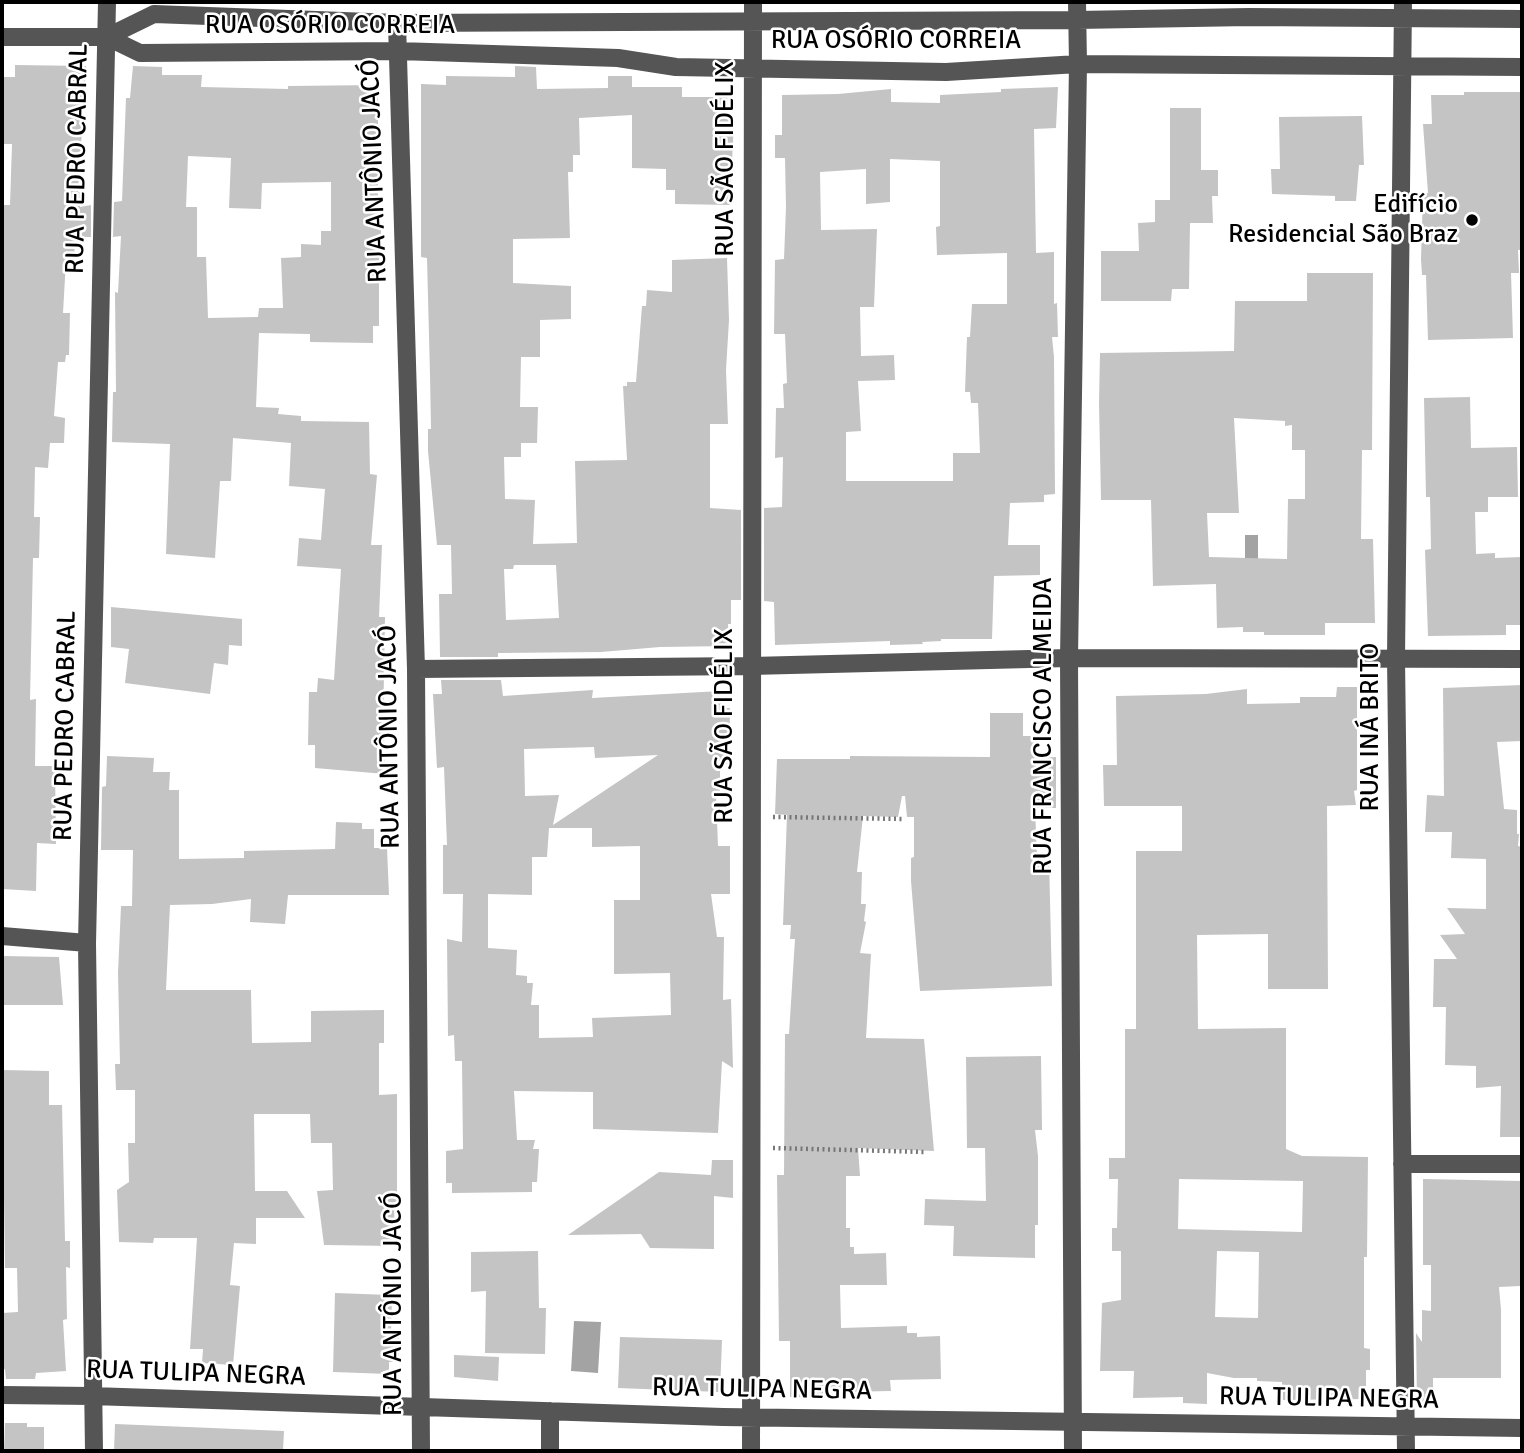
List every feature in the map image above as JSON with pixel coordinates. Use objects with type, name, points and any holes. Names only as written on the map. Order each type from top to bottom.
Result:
[{"type":"street","name":"RUA PEDRO CABRAL","points":[[93,1451],[87,943],[107,2]]},
{"type":"street","name":"RUA SÃO FIDÉLIX","points":[[751,1451],[753,2]]},
{"type":"street","name":"RUA FRANCISCO ALMEIDA","points":[[1073,1451],[1069,658],[1077,2]]},
{"type":"street","name":"RUA OSÓRIO CORREIA","points":[[2,37],[107,37],[155,14],[397,23],[1077,20],[1249,9],[1403,10],[1522,19]]},
{"type":"street","name":"RUA INÁ BRITO","points":[[1403,10],[1396,657],[1406,1451]]},
{"type":"street","name":"RUA ANTÔNIO JACÓ","points":[[397,23],[416,669],[421,1451]]},
{"type":"street","name":"RUA OSÓRIO CORREIA","points":[[107,37],[140,53],[398,51],[618,58],[676,67],[946,72],[1078,64],[1522,67]]},
{"type":"street","points":[[416,669],[751,666],[1069,658],[1522,659]]},
{"type":"street","points":[[2,936],[87,943]]},
{"type":"street","points":[[1402,1164],[1522,1164]]},
{"type":"street","name":"RUA TULIPA NEGRA","points":[[2,1395],[752,1417],[1522,1428]]},
{"type":"street","points":[[550,1411],[550,1451]]},
{"type":"path","points":[[751,817],[905,819]]},
{"type":"path","points":[[787,1149],[926,1152]]},
{"type":"shaded area","points":[[1245,535],[1258,535],[1258,565],[1245,565]]},
{"type":"shaded area","points":[[574,1321],[601,1322],[598,1373],[571,1371]]},
{"type":"building","points":[[15,65],[86,66],[78,192],[80,207],[91,205],[91,237],[75,237],[74,262],[66,260],[63,313],[70,313],[69,355],[66,355],[65,362],[58,362],[54,416],[65,418],[64,443],[50,443],[48,468],[35,467],[34,517],[40,517],[39,558],[33,558],[30,700],[36,699],[35,766],[55,766],[56,844],[37,843],[36,891],[2,889],[2,205],[10,205],[12,144],[2,144],[2,77],[15,77]]},
{"type":"building","points":[[133,66],[162,67],[162,75],[202,75],[201,87],[288,89],[288,86],[378,85],[378,209],[382,256],[379,257],[379,326],[373,326],[373,343],[310,342],[310,334],[259,333],[256,407],[279,408],[278,414],[301,416],[301,421],[369,422],[370,474],[377,475],[371,545],[382,545],[379,617],[385,617],[385,774],[315,768],[315,745],[308,745],[309,692],[317,692],[318,678],[334,680],[341,569],[297,566],[299,538],[321,540],[325,489],[289,486],[291,443],[233,438],[231,481],[220,481],[215,558],[166,554],[170,444],[112,442],[113,392],[116,392],[115,292],[118,293],[121,236],[113,237],[114,202],[122,201],[126,98],[130,98]],"holes":[[[188,156],[231,158],[229,208],[261,209],[262,183],[331,182],[331,231],[321,231],[321,245],[301,244],[301,257],[281,258],[283,308],[259,308],[258,317],[208,318],[206,257],[197,257],[197,207],[186,207]]]},
{"type":"building","points":[[515,66],[536,67],[537,89],[608,88],[608,76],[632,76],[632,87],[682,87],[682,97],[727,97],[729,120],[734,120],[730,205],[675,204],[675,190],[666,190],[666,169],[632,168],[632,115],[579,118],[580,155],[573,155],[573,172],[568,172],[570,238],[513,239],[513,283],[571,286],[571,319],[540,320],[540,357],[521,357],[520,407],[538,407],[537,443],[521,443],[521,457],[504,457],[505,499],[535,500],[533,544],[577,543],[575,461],[627,460],[623,386],[627,386],[627,382],[636,382],[642,306],[646,306],[647,290],[672,292],[672,260],[727,258],[728,424],[710,424],[710,508],[741,510],[741,600],[731,600],[729,646],[660,647],[601,652],[498,653],[498,657],[440,657],[439,594],[452,594],[451,545],[437,545],[428,451],[428,429],[431,429],[430,375],[427,258],[421,257],[421,84],[446,85],[446,76],[515,77]],"holes":[[[514,565],[556,565],[559,618],[506,620],[504,569],[513,569]]]},
{"type":"building","points":[[1058,87],[1056,128],[1034,129],[1036,253],[1054,252],[1054,304],[1057,303],[1058,337],[1052,337],[1055,494],[1044,495],[1044,502],[1010,503],[1008,545],[1040,545],[1040,575],[994,576],[992,639],[941,639],[922,642],[923,644],[890,645],[890,641],[775,645],[774,602],[764,601],[764,508],[782,507],[783,457],[775,458],[776,408],[784,408],[783,384],[787,383],[785,334],[774,334],[775,260],[784,259],[786,207],[785,158],[775,158],[775,135],[782,135],[782,95],[891,89],[891,102],[940,103],[940,95],[1001,92],[1001,89]],"holes":[[[890,159],[940,161],[937,255],[1007,253],[1007,304],[972,304],[970,337],[967,337],[965,392],[970,392],[971,403],[978,403],[980,453],[953,453],[953,481],[846,481],[846,432],[861,431],[858,381],[895,380],[894,355],[861,356],[860,307],[874,307],[877,229],[821,230],[820,172],[866,169],[866,204],[890,202]]]},
{"type":"building","points":[[1464,92],[1522,92],[1522,250],[1518,250],[1519,273],[1511,273],[1513,338],[1428,340],[1426,275],[1422,275],[1421,259],[1423,193],[1428,193],[1423,124],[1432,124],[1431,95],[1464,95]]},
{"type":"building","points":[[1170,108],[1201,108],[1201,170],[1218,170],[1218,196],[1212,196],[1213,223],[1190,223],[1189,289],[1172,289],[1171,301],[1101,301],[1101,251],[1139,251],[1138,223],[1155,222],[1155,200],[1170,200]]},
{"type":"building","points":[[1362,116],[1364,165],[1359,165],[1356,201],[1335,201],[1335,196],[1272,194],[1271,169],[1280,169],[1279,117]]},
{"type":"building","points":[[1307,273],[1373,273],[1372,450],[1362,450],[1361,539],[1373,539],[1375,623],[1325,623],[1325,635],[1264,635],[1264,632],[1243,632],[1243,627],[1217,628],[1216,584],[1153,586],[1151,500],[1101,500],[1100,353],[1234,351],[1235,301],[1307,301]],"holes":[[[1234,418],[1285,421],[1285,426],[1292,425],[1292,450],[1305,450],[1305,499],[1288,499],[1287,559],[1209,557],[1207,513],[1239,513]]]},
{"type":"building","points":[[1470,397],[1471,448],[1517,447],[1518,497],[1488,497],[1488,512],[1475,512],[1476,554],[1495,553],[1495,558],[1522,557],[1522,625],[1506,625],[1506,635],[1428,636],[1425,550],[1431,549],[1430,497],[1426,497],[1424,398]]},
{"type":"building","points":[[111,607],[242,619],[242,646],[229,645],[228,665],[214,663],[210,694],[125,683],[129,649],[111,647]]},
{"type":"building","points":[[441,680],[501,680],[503,696],[593,690],[592,698],[721,691],[721,708],[730,708],[729,764],[720,765],[720,795],[716,795],[718,846],[730,846],[730,894],[711,894],[717,937],[724,937],[723,1000],[731,999],[733,1068],[722,1061],[718,1133],[593,1129],[593,1092],[514,1091],[517,1140],[535,1140],[533,1149],[539,1149],[537,1182],[532,1182],[532,1192],[452,1193],[452,1183],[446,1183],[446,1151],[463,1149],[462,1061],[455,1061],[454,1035],[448,1036],[447,939],[462,942],[463,894],[443,894],[443,845],[447,845],[444,767],[437,768],[433,694],[442,694]],"holes":[[[594,747],[595,758],[658,755],[553,825],[559,795],[525,796],[524,749]],[[549,828],[592,828],[592,847],[640,846],[640,900],[614,900],[614,974],[670,973],[671,1015],[592,1018],[593,1037],[539,1038],[539,1005],[531,1005],[533,983],[527,983],[527,976],[516,975],[517,950],[488,948],[488,894],[532,895],[532,857],[547,857]]]},
{"type":"building","points":[[1522,685],[1522,741],[1497,742],[1504,809],[1517,810],[1518,846],[1522,847],[1522,1137],[1500,1137],[1501,1086],[1476,1088],[1476,1066],[1445,1065],[1446,1007],[1433,1007],[1434,959],[1457,959],[1440,935],[1465,934],[1447,908],[1486,909],[1486,859],[1451,858],[1452,832],[1425,832],[1427,795],[1444,796],[1443,688]]},
{"type":"building","points":[[1337,687],[1357,687],[1357,790],[1354,791],[1356,805],[1327,806],[1328,989],[1268,989],[1268,934],[1197,935],[1198,1029],[1286,1028],[1286,1149],[1302,1156],[1368,1157],[1364,1348],[1370,1349],[1370,1370],[1366,1370],[1366,1399],[1282,1400],[1282,1382],[1207,1373],[1207,1404],[1183,1403],[1183,1397],[1133,1398],[1134,1371],[1100,1371],[1102,1303],[1121,1300],[1121,1251],[1112,1251],[1112,1228],[1117,1228],[1118,1179],[1109,1179],[1109,1158],[1125,1158],[1125,1029],[1136,1029],[1136,851],[1182,851],[1182,806],[1104,806],[1103,765],[1117,765],[1116,696],[1206,694],[1247,689],[1247,704],[1300,703],[1300,697],[1336,697]],"holes":[[[1179,1179],[1303,1181],[1302,1232],[1178,1229]],[[1217,1251],[1259,1252],[1258,1318],[1215,1317]]]},
{"type":"building","points":[[990,713],[1023,713],[1023,736],[1037,736],[1038,758],[1056,757],[1056,808],[1035,808],[1037,857],[1049,857],[1052,986],[920,991],[911,881],[914,817],[907,817],[905,796],[902,796],[898,817],[863,816],[857,872],[862,872],[861,904],[866,904],[866,922],[860,953],[871,954],[866,1038],[924,1039],[934,1151],[858,1148],[860,1176],[846,1176],[846,1228],[850,1228],[850,1247],[854,1247],[854,1254],[886,1253],[887,1285],[840,1285],[841,1328],[907,1326],[907,1333],[917,1333],[917,1337],[940,1336],[941,1379],[890,1380],[891,1391],[841,1392],[841,1397],[790,1397],[790,1341],[779,1341],[777,1175],[784,1175],[785,1034],[789,1034],[795,939],[790,939],[791,925],[783,925],[787,815],[775,814],[777,759],[850,759],[850,756],[990,757]]},
{"type":"building","points":[[107,756],[154,758],[153,772],[170,772],[169,790],[179,790],[179,859],[244,858],[244,851],[335,849],[336,822],[362,823],[362,829],[374,829],[374,848],[387,848],[389,895],[288,895],[285,924],[250,922],[251,899],[212,904],[170,905],[166,990],[251,990],[252,1043],[311,1042],[311,1011],[384,1010],[384,1043],[379,1043],[379,1095],[397,1094],[395,1246],[324,1245],[317,1191],[333,1190],[332,1143],[311,1143],[310,1114],[254,1114],[255,1191],[287,1191],[305,1218],[256,1218],[256,1244],[234,1243],[230,1285],[240,1286],[233,1365],[202,1363],[203,1349],[190,1349],[197,1238],[154,1238],[153,1243],[119,1242],[117,1190],[129,1182],[128,1143],[135,1143],[135,1090],[116,1090],[115,1064],[120,1064],[118,973],[121,906],[132,906],[133,850],[101,850],[102,787],[106,786]]},
{"type":"building","points":[[2,956],[59,957],[63,1005],[2,1005]]},
{"type":"building","points":[[1041,1056],[1042,1130],[1035,1130],[1038,1156],[1038,1225],[1035,1225],[1035,1258],[953,1256],[954,1226],[924,1225],[925,1199],[986,1201],[985,1148],[967,1148],[966,1057]]},
{"type":"building","points":[[2,1070],[49,1071],[49,1105],[62,1105],[65,1241],[70,1241],[70,1268],[66,1267],[67,1319],[63,1320],[66,1371],[36,1373],[35,1379],[6,1379],[5,1369],[2,1370],[2,1313],[18,1312],[17,1268],[5,1268]]},
{"type":"building","points":[[712,1160],[733,1160],[733,1198],[714,1196],[714,1249],[650,1248],[641,1234],[568,1235],[659,1172],[711,1175]]},
{"type":"building","points":[[1423,1179],[1522,1181],[1522,1283],[1520,1286],[1499,1287],[1501,1378],[1433,1378],[1433,1403],[1417,1403],[1416,1333],[1422,1342],[1422,1310],[1431,1311],[1431,1265],[1423,1265]]},
{"type":"building","points":[[538,1251],[539,1308],[546,1308],[545,1354],[485,1353],[486,1291],[471,1292],[471,1252]]},
{"type":"building","points":[[335,1293],[392,1297],[391,1335],[399,1330],[399,1362],[389,1362],[389,1374],[333,1372]]},
{"type":"building","points":[[620,1337],[722,1340],[720,1392],[618,1388]]},
{"type":"building","points":[[454,1355],[499,1357],[498,1381],[454,1377]]},
{"type":"building","points":[[5,1423],[27,1423],[27,1427],[44,1427],[44,1451],[4,1451]]},
{"type":"building","points":[[115,1424],[284,1431],[283,1451],[114,1451]]},
{"type":"place","name":"Edifício Residencial São Braz","points":[[1472,220]]}]
